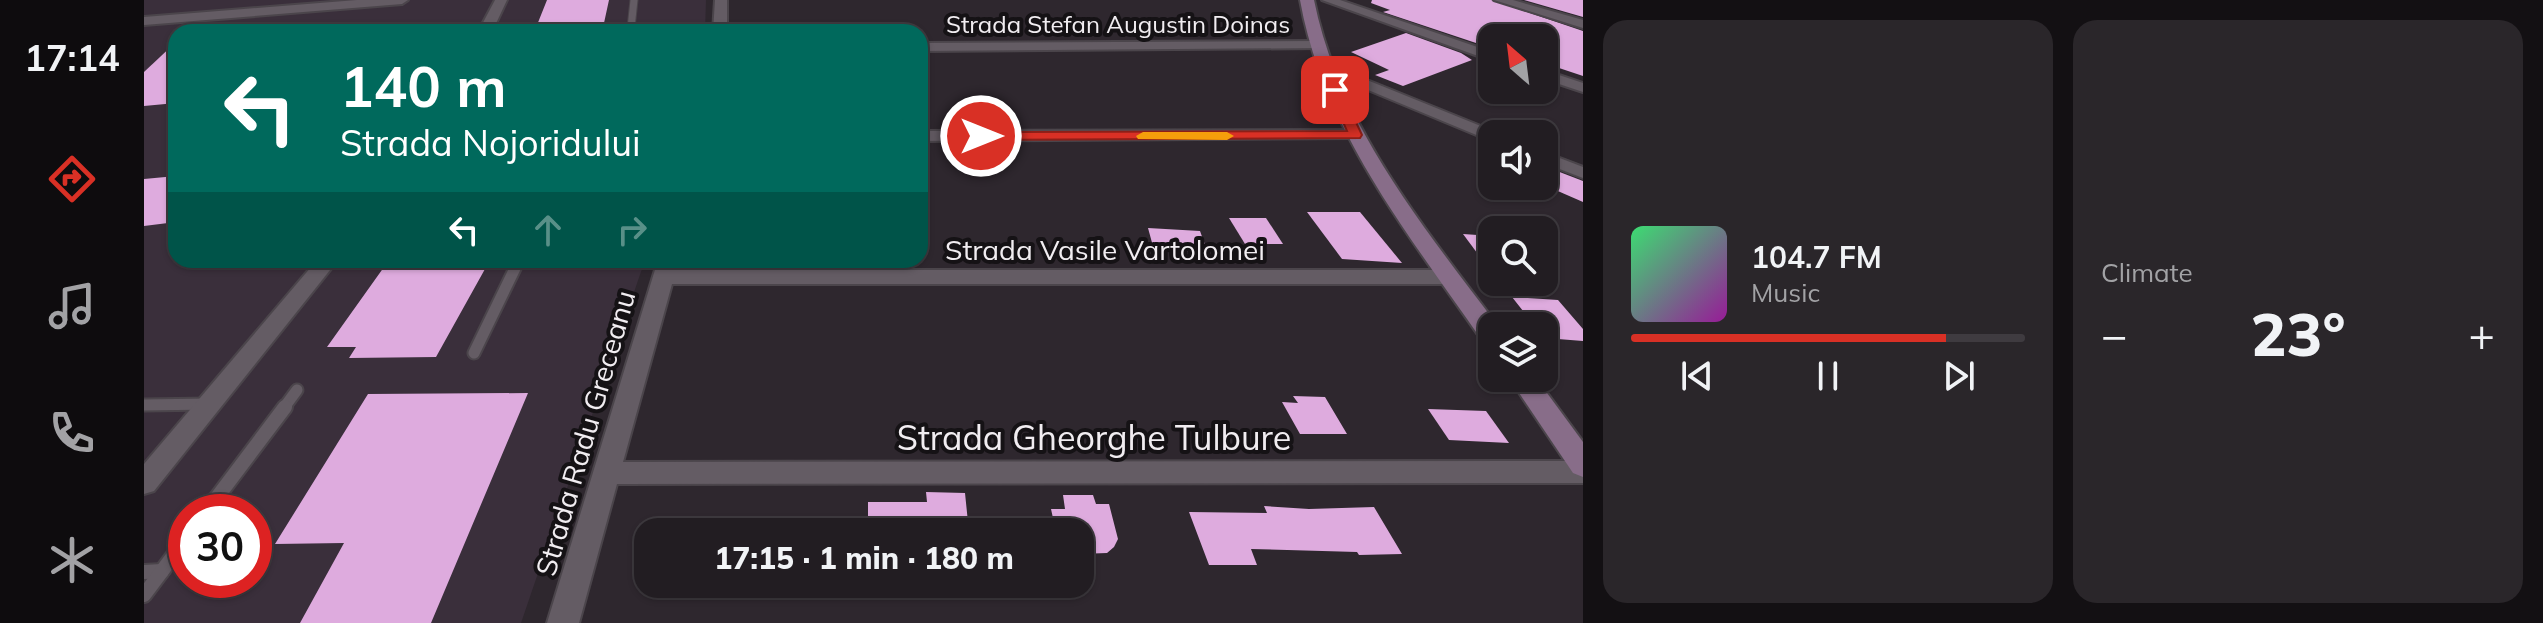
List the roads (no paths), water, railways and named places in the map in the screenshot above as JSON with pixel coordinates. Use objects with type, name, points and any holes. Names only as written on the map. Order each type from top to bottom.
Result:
[{"type":"main road","points":[[1307,0],[1315,45],[1355,135],[1478,316]]},
{"type":"main road","points":[[1532,392],[1583,465]]},
{"type":"street","points":[[144,21],[402,0]]},
{"type":"street","points":[[489,24],[501,0]]},
{"type":"street","points":[[720,24],[721,0]]},
{"type":"street","points":[[1328,0],[1478,52]]},
{"type":"street","points":[[1500,0],[1583,24]]},
{"type":"street","name":"Strada Stefan Augustin Doinas","points":[[928,47],[1315,45]]},
{"type":"street","points":[[1325,67],[1478,130]]},
{"type":"street","points":[[1558,79],[1583,88]]},
{"type":"street","points":[[928,136],[1355,135]]},
{"type":"street","points":[[1558,163],[1583,173]]},
{"type":"street","points":[[144,483],[321,268]]},
{"type":"street","name":"Strada Vasile Vartolomei","points":[[666,268],[1450,277]]},
{"type":"street","name":"Strada Radu Greceanu","points":[[563,623],[666,268]]},
{"type":"street","name":"Strada Gheorghe Tulbure","points":[[605,473],[1583,472]]},
{"type":"lane","points":[[631,24],[634,0]]},
{"type":"lane","points":[[474,353],[515,268]]},
{"type":"lane","points":[[219,494],[297,390]]},
{"type":"lane","points":[[144,405],[210,404]]},
{"type":"lane","points":[[144,595],[168,563]]},
{"type":"lane","points":[[144,572],[162,571]]}]
